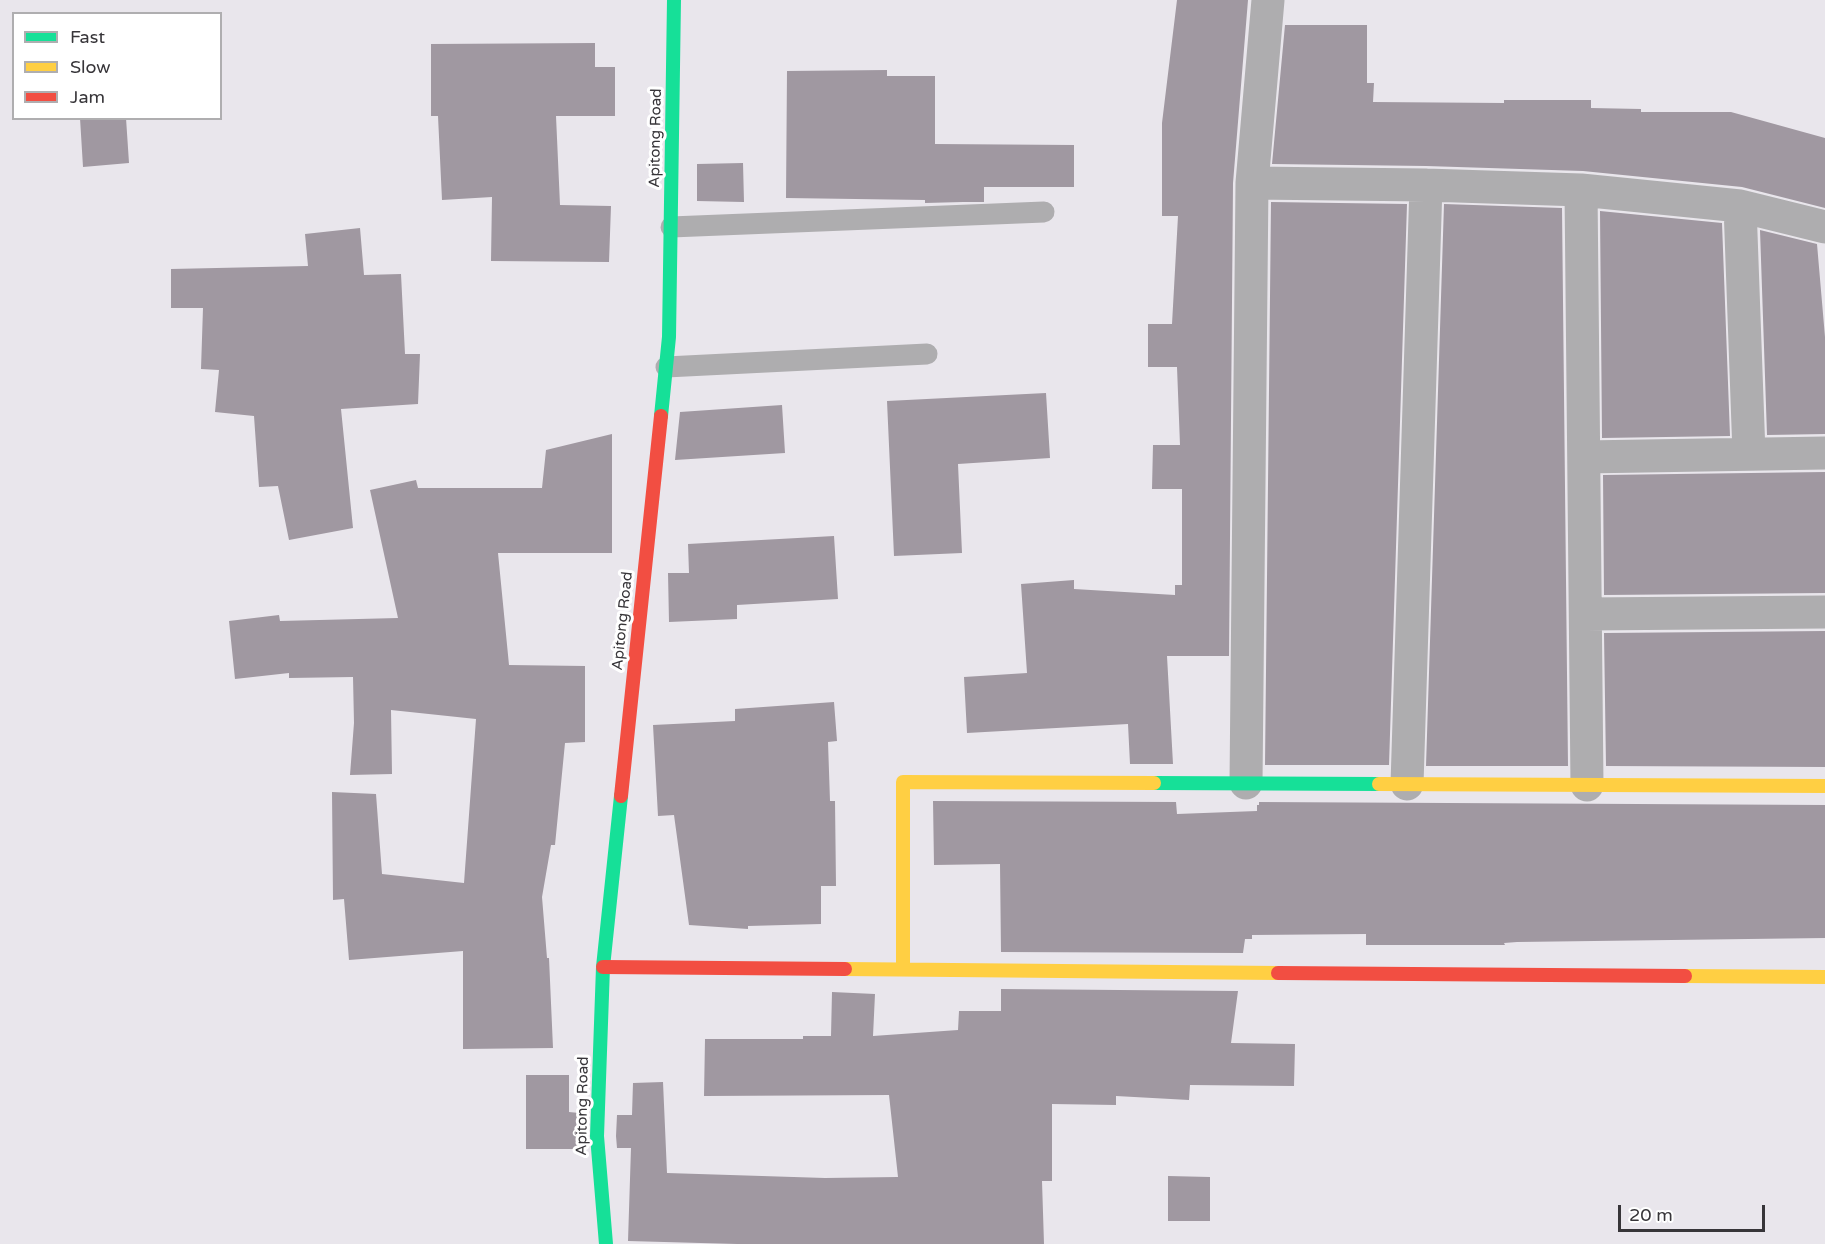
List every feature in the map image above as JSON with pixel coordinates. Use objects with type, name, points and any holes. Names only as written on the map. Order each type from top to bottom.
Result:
[{"type":"street","name":"Apitong Road","points":[[606,1244],[597,1136],[603,967],[669,337],[674,0]]},
{"type":"street","points":[[1246,783],[1252,183],[1268,0]]},
{"type":"street","points":[[1252,183],[1581,190],[1740,206],[1825,227]]},
{"type":"street","points":[[1407,784],[1426,185]]},
{"type":"street","points":[[1581,190],[1587,785]]},
{"type":"street","points":[[1740,206],[1749,454]]},
{"type":"street","points":[[1584,457],[1825,453]]},
{"type":"street","points":[[1586,614],[1825,612]]},
{"type":"street","points":[[903,969],[903,782],[1825,786]]},
{"type":"street","points":[[603,967],[1825,977]]},
{"type":"lane","points":[[671,227],[1044,212]]},
{"type":"lane","points":[[666,367],[927,354]]},
{"type":"building","points":[[1177,0],[1248,0],[1233,183],[1229,656],[1167,656],[1173,764],[1130,764],[1128,724],[967,733],[964,677],[1027,673],[1021,584],[1074,580],[1074,589],[1175,595],[1175,585],[1182,585],[1182,489],[1152,489],[1153,445],[1180,445],[1177,367],[1148,367],[1148,324],[1172,324],[1178,216],[1162,216],[1162,123]]},
{"type":"building","points":[[1285,25],[1367,25],[1367,83],[1374,83],[1373,102],[1504,103],[1504,100],[1591,100],[1591,108],[1641,109],[1641,112],[1731,112],[1825,138],[1825,208],[1742,187],[1583,171],[1272,164]]},
{"type":"building","points":[[595,43],[595,67],[615,67],[615,116],[556,116],[560,205],[611,206],[609,262],[491,261],[492,197],[442,200],[438,116],[431,116],[431,44]]},
{"type":"building","points":[[887,70],[887,76],[935,76],[935,144],[1074,145],[1074,187],[984,187],[984,202],[925,203],[925,200],[786,198],[787,71]]},
{"type":"building","points":[[80,120],[126,120],[129,163],[83,167]]},
{"type":"building","points":[[743,163],[744,202],[697,201],[697,164]]},
{"type":"building","points":[[1271,202],[1407,204],[1389,765],[1265,765]]},
{"type":"building","points":[[1444,204],[1562,208],[1568,766],[1426,766]]},
{"type":"building","points":[[1600,211],[1722,223],[1730,436],[1602,438]]},
{"type":"building","points":[[360,228],[364,275],[401,274],[405,354],[420,354],[418,404],[341,409],[353,528],[289,540],[278,486],[259,487],[254,416],[215,412],[219,370],[201,369],[203,308],[171,308],[171,269],[308,266],[305,234]]},
{"type":"building","points":[[1760,230],[1817,244],[1825,337],[1825,434],[1767,435]]},
{"type":"building","points":[[1046,393],[1050,458],[958,464],[962,553],[894,556],[887,401]]},
{"type":"building","points":[[782,405],[785,453],[675,460],[680,412]]},
{"type":"building","points":[[612,434],[612,553],[498,553],[509,665],[585,666],[585,742],[565,743],[555,845],[551,845],[542,897],[547,958],[549,958],[553,1048],[463,1049],[463,951],[349,960],[344,899],[333,900],[332,792],[376,794],[382,874],[464,883],[476,719],[391,710],[392,774],[350,775],[354,723],[353,677],[289,678],[289,673],[235,679],[229,621],[279,615],[280,621],[398,618],[370,490],[416,480],[418,488],[542,488],[546,450]]},
{"type":"building","points":[[1825,472],[1825,593],[1604,595],[1603,475]]},
{"type":"building","points":[[834,536],[838,599],[737,605],[737,619],[669,622],[668,573],[689,573],[688,544]]},
{"type":"building","points":[[1825,631],[1825,767],[1606,766],[1604,633]]},
{"type":"building","points":[[834,702],[837,741],[828,742],[830,801],[835,801],[836,886],[821,886],[821,924],[748,926],[748,929],[689,925],[674,815],[658,816],[653,725],[735,721],[735,709]]},
{"type":"building","points":[[933,801],[1176,802],[1177,814],[1257,811],[1259,802],[1825,805],[1825,938],[1517,942],[1504,943],[1505,945],[1366,945],[1366,934],[1252,935],[1252,939],[1245,939],[1243,953],[1001,952],[1000,864],[934,865]]},
{"type":"building","points":[[1001,989],[1238,991],[1231,1043],[1295,1044],[1294,1086],[1190,1085],[1189,1100],[1116,1096],[1116,1105],[1052,1104],[1052,1181],[1042,1181],[1044,1244],[737,1244],[628,1241],[631,1148],[617,1148],[616,1136],[617,1115],[632,1115],[633,1083],[663,1082],[667,1173],[825,1178],[898,1177],[889,1095],[704,1096],[705,1039],[803,1039],[803,1036],[831,1036],[832,992],[875,994],[873,1036],[958,1030],[959,1011],[1001,1011]]},
{"type":"building","points":[[526,1075],[569,1075],[569,1112],[579,1113],[579,1149],[526,1149]]},
{"type":"building","points":[[1168,1176],[1210,1177],[1210,1221],[1168,1221]]},
{"type":"traffic: fast","points":[[661,416],[669,337],[674,0]]},
{"type":"traffic: fast","points":[[1154,783],[1379,784]]},
{"type":"traffic: fast","points":[[606,1244],[597,1136],[603,967],[621,796]]},
{"type":"traffic: slow","points":[[903,969],[903,782],[1154,783]]},
{"type":"traffic: slow","points":[[1379,784],[1825,786]]},
{"type":"traffic: slow","points":[[845,969],[1278,973]]},
{"type":"traffic: slow","points":[[1685,976],[1825,977]]},
{"type":"traffic: jam","points":[[621,796],[661,416]]},
{"type":"traffic: jam","points":[[603,967],[845,969]]},
{"type":"traffic: jam","points":[[1278,973],[1685,976]]}]
